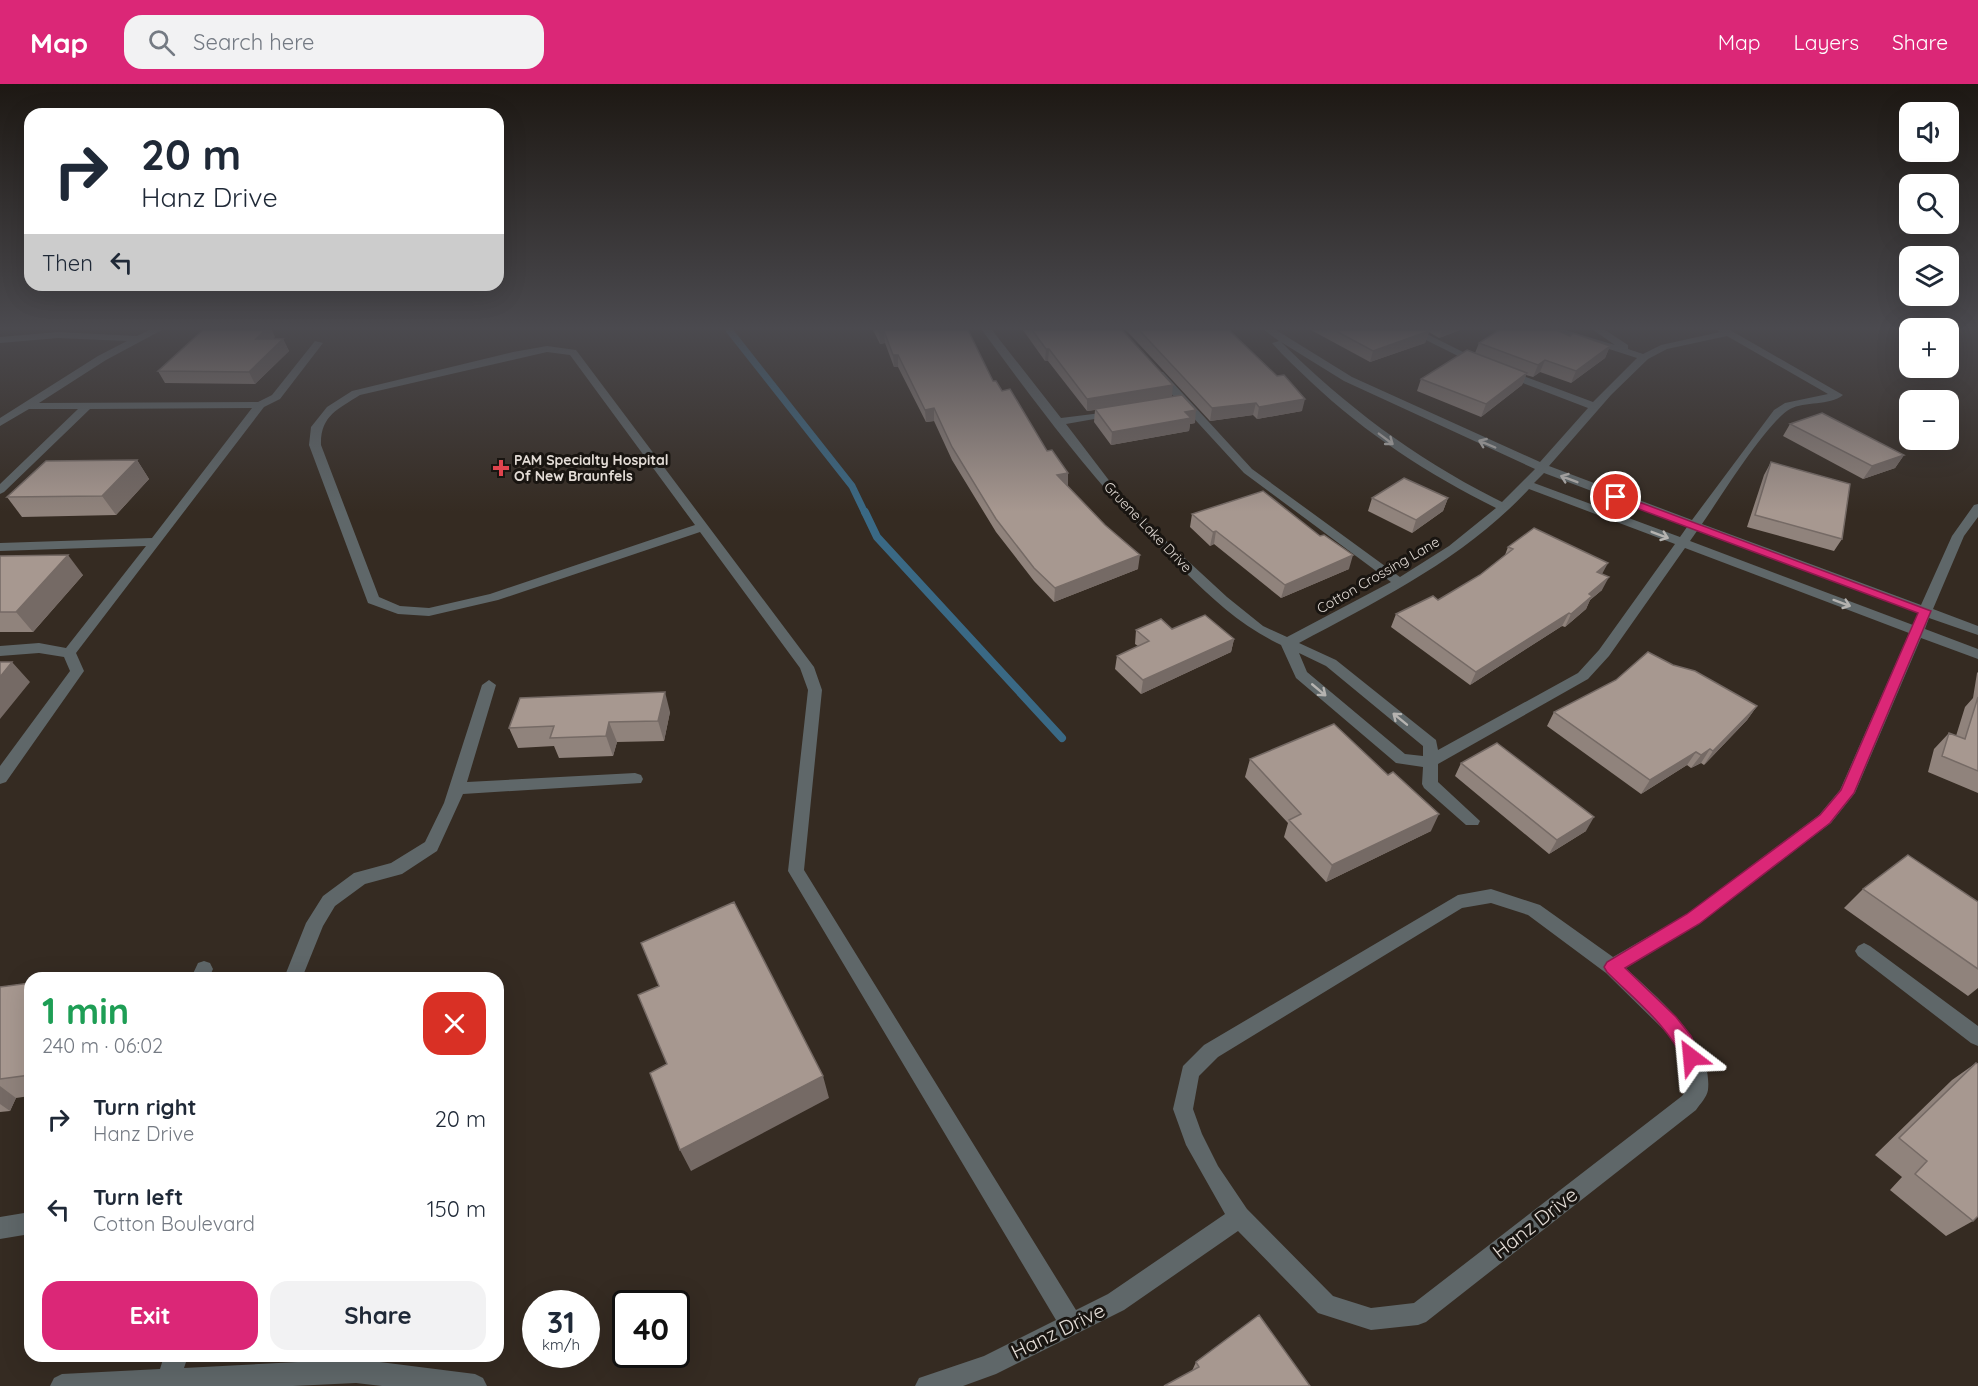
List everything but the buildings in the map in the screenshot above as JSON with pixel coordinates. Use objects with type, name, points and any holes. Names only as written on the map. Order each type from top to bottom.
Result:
[{"type":"street","points":[[0,423],[50,391]]},
{"type":"street","points":[[69,653],[260,405],[276,397],[281,391]]},
{"type":"street","points":[[365,391],[356,393],[331,409],[315,429],[315,445],[373,600],[398,610],[429,612],[493,597],[702,527]]},
{"type":"street","points":[[602,391],[807,667],[815,690],[796,870],[1072,1325]]},
{"type":"street","name":"Gruene Lake Drive","points":[[1035,391],[1107,485],[1146,529],[1222,600],[1258,629],[1331,663],[1431,744],[1430,784],[1472,821]]},
{"type":"street","points":[[1170,391],[1178,402],[1248,471],[1362,557],[1401,583]]},
{"type":"street","points":[[1328,391],[1353,414],[1402,451],[1451,481],[1503,507]]},
{"type":"street","points":[[1372,391],[1541,467],[1695,527],[1978,631]]},
{"type":"street","points":[[1553,391],[1596,407]]},
{"type":"street","name":"Cotton Crossing Lane","points":[[1287,643],[1401,583],[1444,556],[1527,484],[1612,391]]},
{"type":"street","points":[[1287,643],[1301,675],[1401,759],[1430,762],[1583,676],[1604,652],[1755,440],[1778,412],[1789,405],[1838,394],[1832,391]]},
{"type":"street","points":[[24,406],[260,405]]},
{"type":"street","points":[[0,490],[86,406]]},
{"type":"street","points":[[1059,422],[1127,411]]},
{"type":"street","points":[[1527,484],[1978,654]]},
{"type":"street","points":[[1612,967],[1693,919],[1825,819],[1847,793],[1958,536],[1978,508]]},
{"type":"street","points":[[0,547],[156,542]]},
{"type":"street","points":[[0,651],[39,648],[69,653]]},
{"type":"street","points":[[0,778],[77,671],[69,653]]},
{"type":"street","points":[[294,972],[315,922],[330,901],[360,878],[396,868],[431,846],[457,788],[489,685]]},
{"type":"street","points":[[457,788],[635,779]]},
{"type":"street","name":"Hanz Drive","points":[[1491,896],[1534,910],[1612,967],[1670,1023],[1685,1041],[1697,1073],[1698,1091],[1689,1103],[1418,1314],[1371,1319],[1326,1305],[1239,1217],[1211,1173],[1183,1109],[1190,1072],[1211,1051],[1458,902],[1491,896]]},
{"type":"street","points":[[1864,951],[1978,1037]]},
{"type":"street","name":"Hanz Drive","points":[[927,1386],[988,1366],[1116,1302],[1239,1217]]},
{"type":"street","points":[[0,1228],[24,1224]]},
{"type":"street","points":[[168,1381],[174,1362]]},
{"type":"street","points":[[62,1386],[356,1371],[475,1386]]},
{"type":"waterway","points":[[777,391],[852,486],[865,513]]},
{"type":"waterway","points":[[865,512],[877,537],[1062,738]]},
{"type":"place","name":"PAM Specialty Hospital Of New Braunfels","points":[[501,468]]},
{"type":"route","points":[[1616,497],[1925,611],[1847,793],[1825,819],[1693,919],[1612,967],[1670,1023],[1685,1041],[1691,1057]]}]
